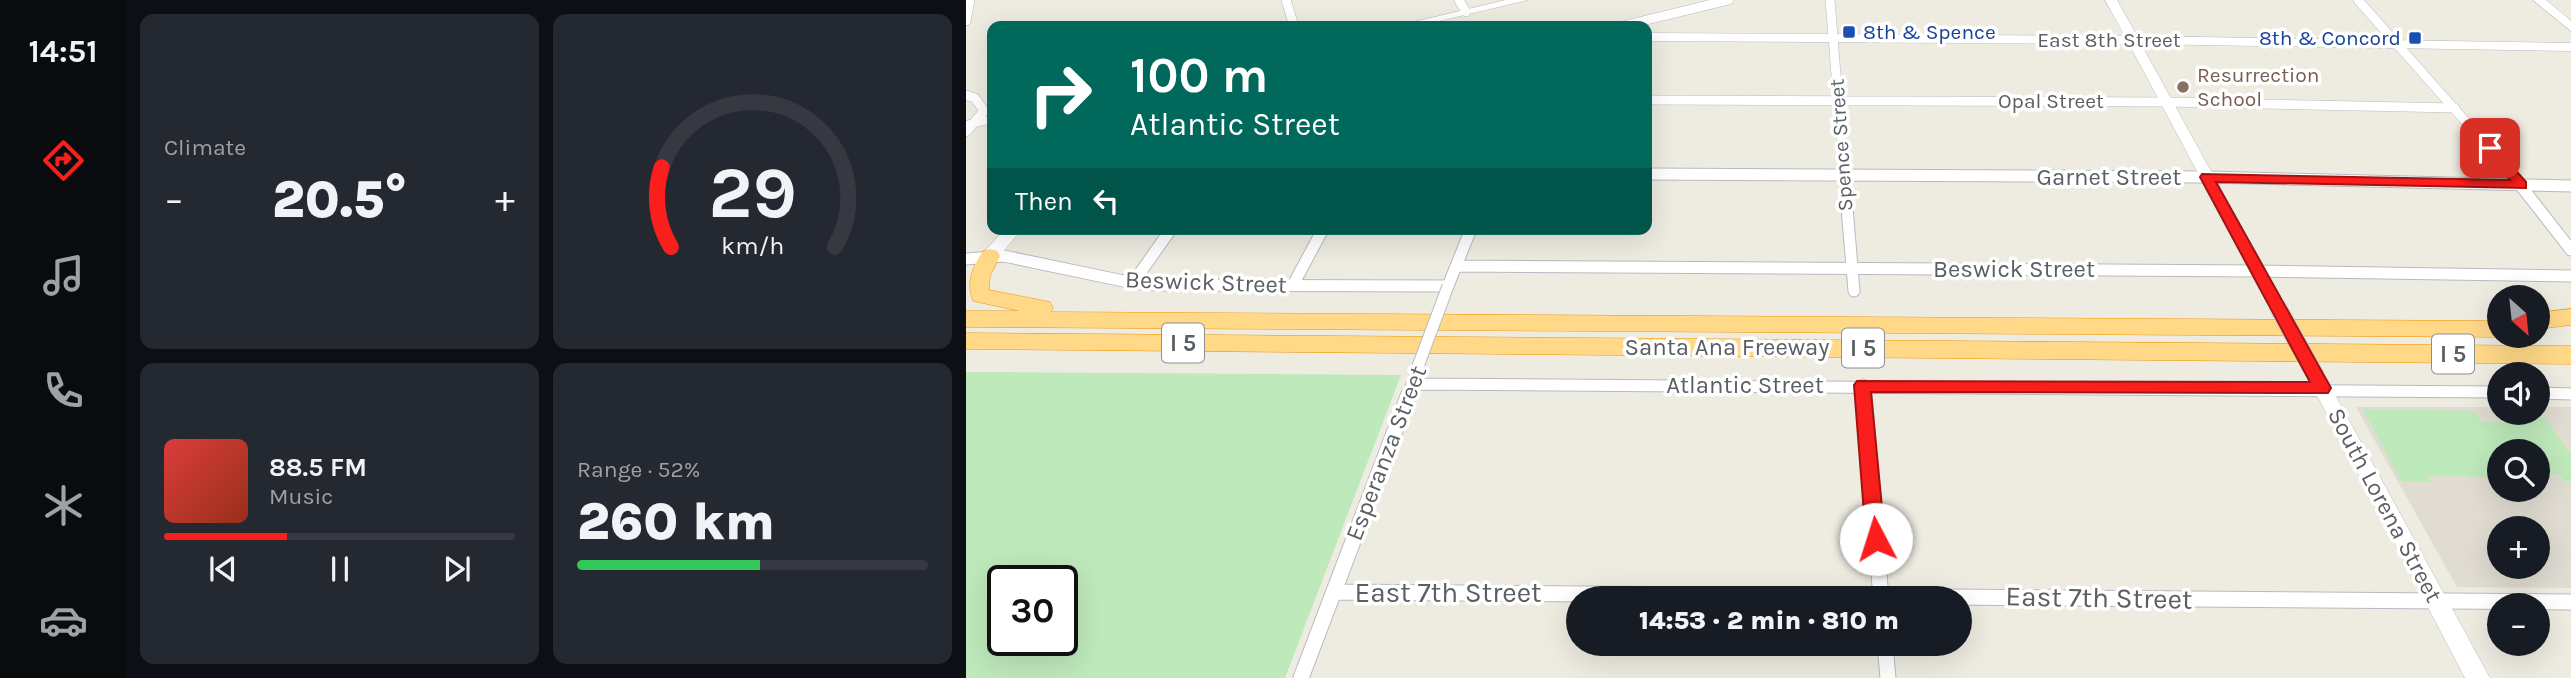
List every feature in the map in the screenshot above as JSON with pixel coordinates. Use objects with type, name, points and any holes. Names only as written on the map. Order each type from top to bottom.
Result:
[{"type":"highway","points":[[966,277],[990,256]]},
{"type":"highway","points":[[990,256],[978,280],[977,290],[981,296],[1040,307],[1060,318]]},
{"type":"highway","points":[[2550,320],[2571,317]]},
{"type":"highway","name":"Santa Ana Freeway","points":[[966,319],[2487,328]]},
{"type":"highway","points":[[2550,329],[2571,330]]},
{"type":"highway","name":"Santa Ana Freeway","points":[[966,341],[2571,355]]},
{"type":"highway","points":[[966,353],[1053,342]]},
{"type":"main road","points":[[1434,21],[1522,0]]},
{"type":"main road","name":"South Lorena Street","points":[[2111,0],[2478,678]]},
{"type":"main road","points":[[2539,0],[2571,27]]},
{"type":"main road","name":"East 8th Street","points":[[1652,37],[2132,40],[2571,47]]},
{"type":"main road","points":[[969,127],[987,121]]},
{"type":"main road","points":[[990,256],[1009,235]]},
{"type":"street","points":[[966,21],[970,0]]},
{"type":"street","points":[[1286,0],[1292,21]]},
{"type":"street","points":[[1459,0],[1466,12]]},
{"type":"street","points":[[1642,21],[1728,0]]},
{"type":"street","name":"Spence Street","points":[[1829,0],[1854,291]]},
{"type":"street","points":[[2358,0],[2521,185],[2571,250]]},
{"type":"street","points":[[966,95],[975,97],[984,111],[969,127]]},
{"type":"street","name":"Opal Street","points":[[1652,100],[2166,102],[2455,108]]},
{"type":"street","name":"Garnet Street","points":[[1652,174],[2207,177],[2571,186]]},
{"type":"street","points":[[1133,283],[1167,235]]},
{"type":"street","points":[[1293,285],[1320,235]]},
{"type":"street","name":"Esperanza Street","points":[[1301,678],[1469,235]]},
{"type":"street","name":"Beswick Street","points":[[966,259],[1004,256],[1133,283],[1448,286]]},
{"type":"street","name":"Beswick Street","points":[[1457,266],[2258,271],[2571,276]]},
{"type":"street","name":"Atlantic Street","points":[[1412,384],[2319,382],[2487,391]]},
{"type":"street","points":[[1863,385],[1880,586]]},
{"type":"street","points":[[2550,393],[2571,394]]},
{"type":"street","name":"East 7th Street","points":[[1334,592],[1566,594]]},
{"type":"street","name":"East 7th Street","points":[[1972,597],[2571,602]]},
{"type":"street","points":[[1886,656],[1888,678]]},
{"type":"shaded area","points":[[2356,407],[2487,407],[2487,425],[2550,425],[2550,407],[2571,407],[2571,588],[2457,587]]},
{"type":"green space","points":[[966,372],[1401,375],[1285,678],[966,678]]},
{"type":"green space","points":[[2363,409],[2474,411],[2487,425],[2550,425],[2571,455],[2571,481],[2564,481],[2559,474],[2550,474],[2550,439],[2487,439],[2487,477],[2428,476],[2431,482],[2401,481]]},
{"type":"place","name":"8th & Spence","points":[[1849,32]]},
{"type":"place","name":"8th & Concord","points":[[2415,38]]},
{"type":"place","name":"Resurrection School","points":[[2183,87]]},
{"type":"route","points":[[1876,539],[1863,385],[2322,388],[2207,177],[2521,185],[2490,148]]}]
